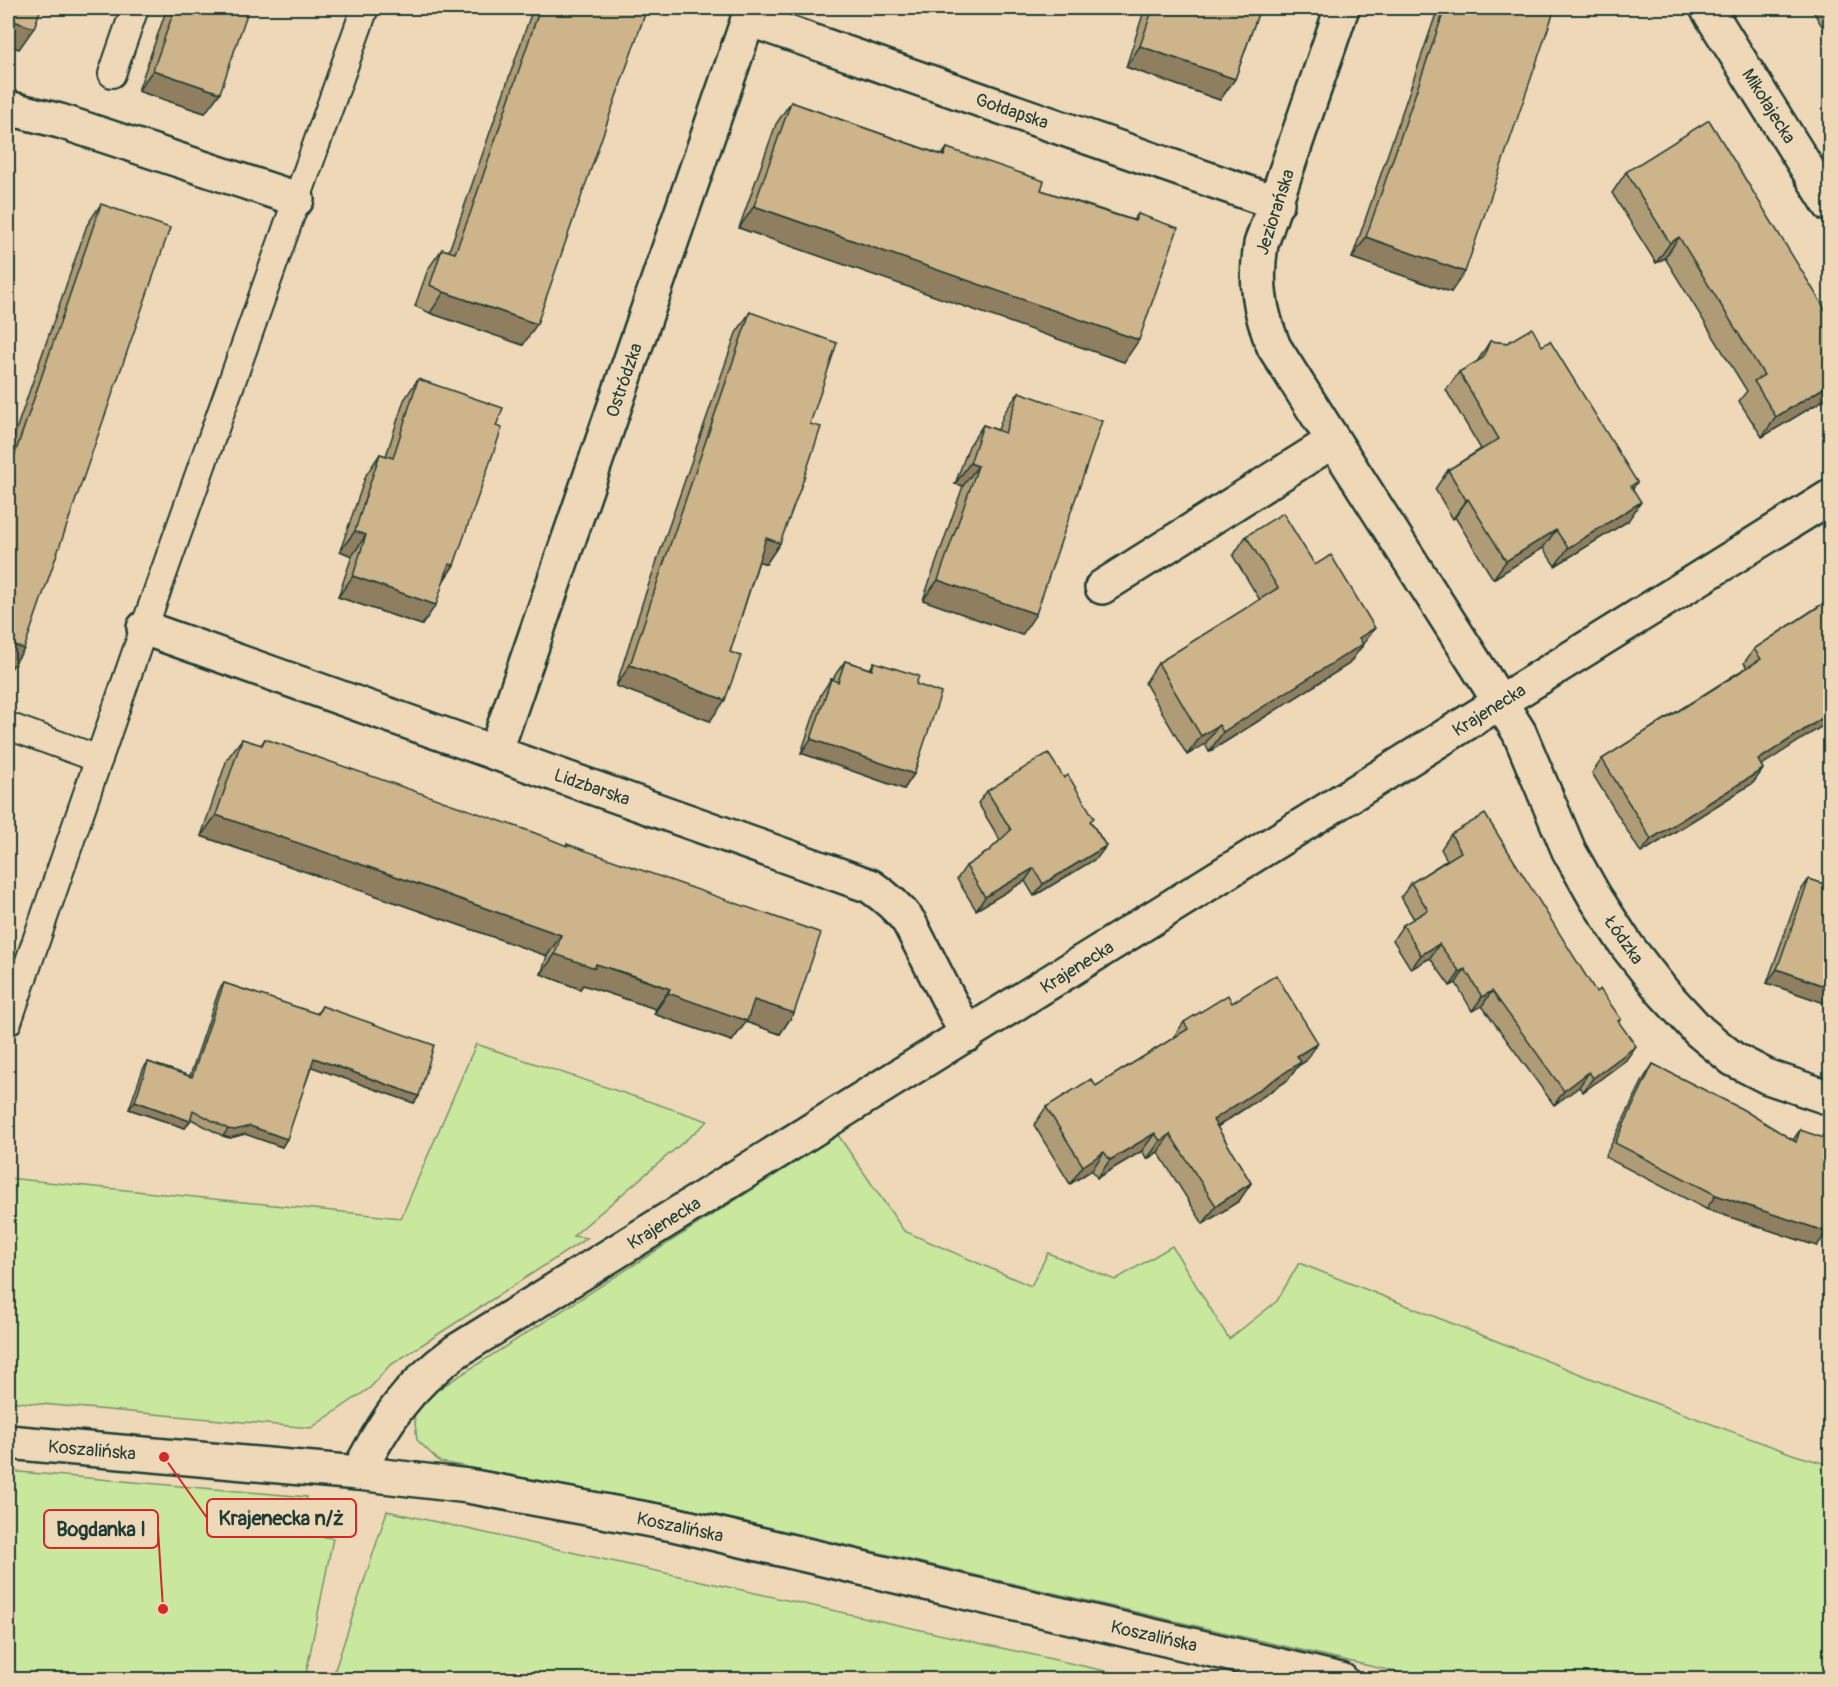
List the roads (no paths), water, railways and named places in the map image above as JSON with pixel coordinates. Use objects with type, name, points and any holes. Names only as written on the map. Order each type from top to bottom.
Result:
[{"type":"street","name":"Jeziorańska","points":[[1342,8],[1277,203],[1261,244],[1258,264],[1260,304],[1274,347],[1501,702]]},
{"type":"street","name":"Mikołajecka","points":[[1707,8],[1830,205]]},
{"type":"street","name":"Gołdapska","points":[[750,13],[1277,203]]},
{"type":"street","name":"Ostródzka","points":[[495,753],[750,13]]},
{"type":"street","points":[[8,108],[60,121],[297,199]]},
{"type":"street","points":[[1102,586],[1334,441]]},
{"type":"street","name":"Krajenecka","points":[[358,1473],[382,1428],[398,1405],[416,1384],[441,1362],[1830,497]]},
{"type":"street","name":"Lidzbarska","points":[[144,628],[870,886],[900,909],[909,922],[967,1035]]},
{"type":"street","name":"Łódzka","points":[[1501,702],[1519,732],[1569,851],[1627,946],[1663,992],[1699,1031],[1732,1059],[1768,1077],[1830,1098]]},
{"type":"street","name":"Koszalińska","points":[[8,1442],[358,1473],[468,1486],[673,1524],[1341,1680]]},
{"type":"lane","points":[[112,74],[135,8]]},
{"type":"lane","points":[[8,1022],[144,628],[365,8]]},
{"type":"lane","points":[[8,726],[99,759]]},
{"type":"place","name":"Krajenecka n/ż","points":[[164,1457]]},
{"type":"place","name":"Bogdanka I","points":[[163,1609]]}]
